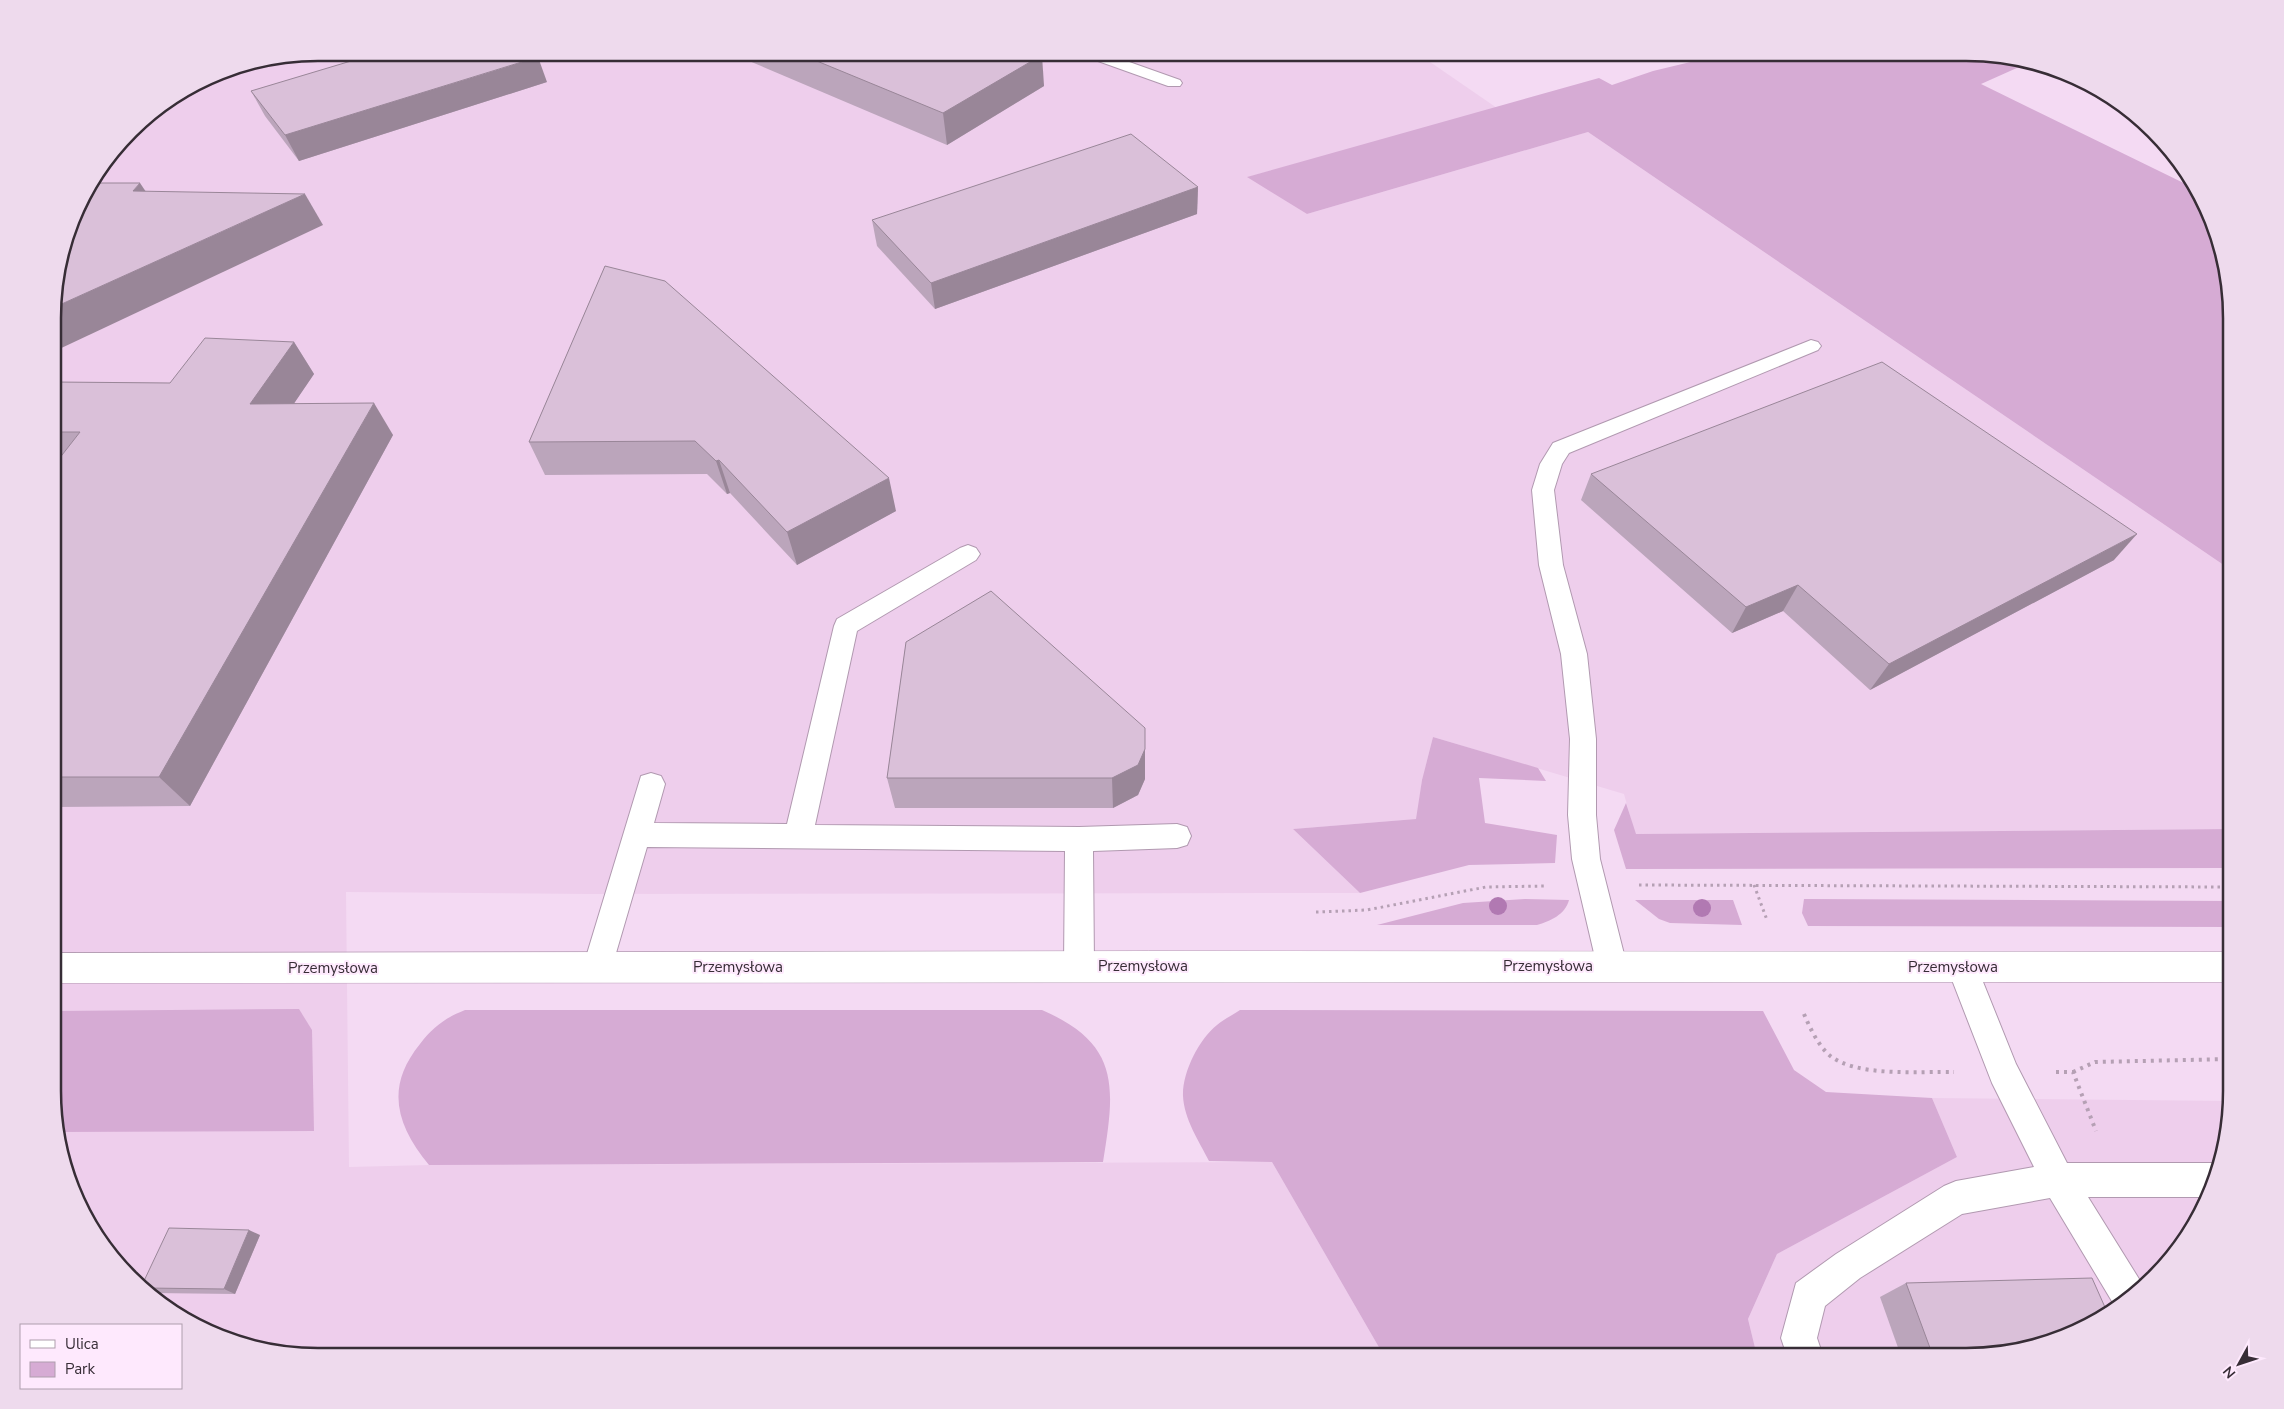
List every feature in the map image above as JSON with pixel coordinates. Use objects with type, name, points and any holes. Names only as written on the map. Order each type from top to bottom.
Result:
[{"type":"street","name":"Przemysłowa","points":[[61,968],[1079,966],[2223,967]]},
{"type":"lane","points":[[1114,61],[1174,83]]},
{"type":"lane","points":[[1612,966],[1585,850],[1582,815],[1583,739],[1574,654],[1551,565],[1543,490],[1551,464],[1561,448],[1811,346]]},
{"type":"lane","points":[[798,837],[846,626],[968,554]]},
{"type":"lane","points":[[598,967],[651,784]]},
{"type":"lane","points":[[637,835],[1079,839],[1177,836]]},
{"type":"lane","points":[[1079,839],[1079,966]]},
{"type":"lane","points":[[1962,967],[2003,1072],[2058,1180],[2126,1292]]},
{"type":"lane","points":[[1802,1348],[1799,1338],[1808,1296],[1848,1266],[1956,1198],[2058,1180],[2206,1180]]},
{"type":"path","points":[[1316,912],[1367,910],[1486,887],[1592,885],[2223,887]]},
{"type":"path","points":[[1754,886],[1769,924]]},
{"type":"path","points":[[1802,1009],[1812,1031],[1823,1048],[1840,1062],[1866,1068],[1963,1072]]},
{"type":"path","points":[[2053,1072],[2073,1072],[2094,1062],[2223,1059]]},
{"type":"path","points":[[2073,1072],[2115,1180]]},
{"type":"shaded area","points":[[319,61],[1429,61],[1497,108],[1248,177],[1307,214],[1588,132],[2223,565],[2223,829],[1635,834],[1624,794],[1433,737],[1422,780],[1417,819],[1293,829],[1360,893],[589,894],[346,892],[349,1167],[429,1165],[1272,1162],[1379,1348],[319,1348],[268,1343],[220,1328],[190,1313],[149,1284],[114,1247],[96,1219],[81,1189],[66,1141],[61,1090],[61,319],[63,285],[70,252],[81,220],[96,190],[125,149],[162,114],[190,96],[236,75],[285,63]]},
{"type":"shaded area","points":[[1932,1098],[2222,1101],[2218,1141],[2209,1173],[2196,1204],[2170,1247],[2122,1295],[2079,1321],[2032,1339],[1999,1346],[1965,1348],[1755,1348],[1748,1319],[1777,1254],[1957,1157]]},
{"type":"green space","points":[[1695,61],[1965,61],[2016,66],[2019,67],[1981,84],[2183,183],[2196,205],[2209,236],[2221,285],[2223,319],[2223,565],[1588,132],[1307,214],[1247,177],[1599,78],[1612,85],[1653,71]]},
{"type":"green space","points":[[1433,737],[1538,768],[1546,781],[1479,778],[1485,823],[1557,835],[1555,863],[1469,865],[1360,893],[1293,829],[1416,819],[1422,780]]},
{"type":"green space","points":[[1626,803],[1636,834],[2223,829],[2223,868],[1626,869],[1614,830]]},
{"type":"green space","points":[[1525,899],[1569,900],[1561,913],[1537,925],[1377,925],[1463,903]]},
{"type":"green space","points":[[1804,899],[2223,901],[2223,927],[1808,926],[1802,913]]},
{"type":"green space","points":[[1635,900],[1733,900],[1742,925],[1670,923],[1659,919]]},
{"type":"green space","points":[[299,1009],[312,1030],[314,1131],[64,1132],[61,1090],[61,1011]]},
{"type":"green space","points":[[465,1010],[1042,1010],[1068,1023],[1087,1038],[1099,1054],[1107,1071],[1110,1090],[1110,1112],[1103,1162],[429,1165],[409,1135],[402,1120],[399,1106],[399,1091],[402,1075],[409,1060],[430,1033],[451,1016]]},
{"type":"green space","points":[[1240,1010],[1763,1011],[1794,1070],[1826,1092],[1932,1098],[1957,1157],[1777,1254],[1748,1319],[1755,1348],[1379,1348],[1272,1162],[1209,1161],[1197,1138],[1184,1105],[1183,1087],[1185,1077],[1198,1048],[1210,1031]]},
{"type":"building","points":[[351,61],[525,61],[285,135],[251,91]]},
{"type":"building","points":[[817,61],[1032,61],[943,113]]},
{"type":"building","points":[[1131,134],[1198,187],[931,283],[872,220]]},
{"type":"building","points":[[100,183],[140,183],[133,191],[305,194],[62,304],[66,268],[75,236],[88,205]]},
{"type":"building","points":[[605,266],[665,281],[889,478],[787,532],[719,460],[716,461],[695,441],[529,442]]},
{"type":"building","points":[[205,338],[294,342],[250,404],[374,403],[159,777],[61,777],[61,456],[80,432],[61,432],[61,382],[170,383]]},
{"type":"building","points":[[1882,362],[2137,534],[1889,664],[1798,585],[1746,607],[1591,474]]},
{"type":"building","points":[[991,591],[1145,728],[1145,749],[1138,765],[1112,778],[887,778],[906,642]]},
{"type":"building","points":[[169,1228],[249,1230],[224,1289],[154,1288],[145,1280]]},
{"type":"building","points":[[2092,1278],[2105,1306],[2064,1328],[2016,1343],[1965,1348],[1930,1348],[1906,1283]]}]
